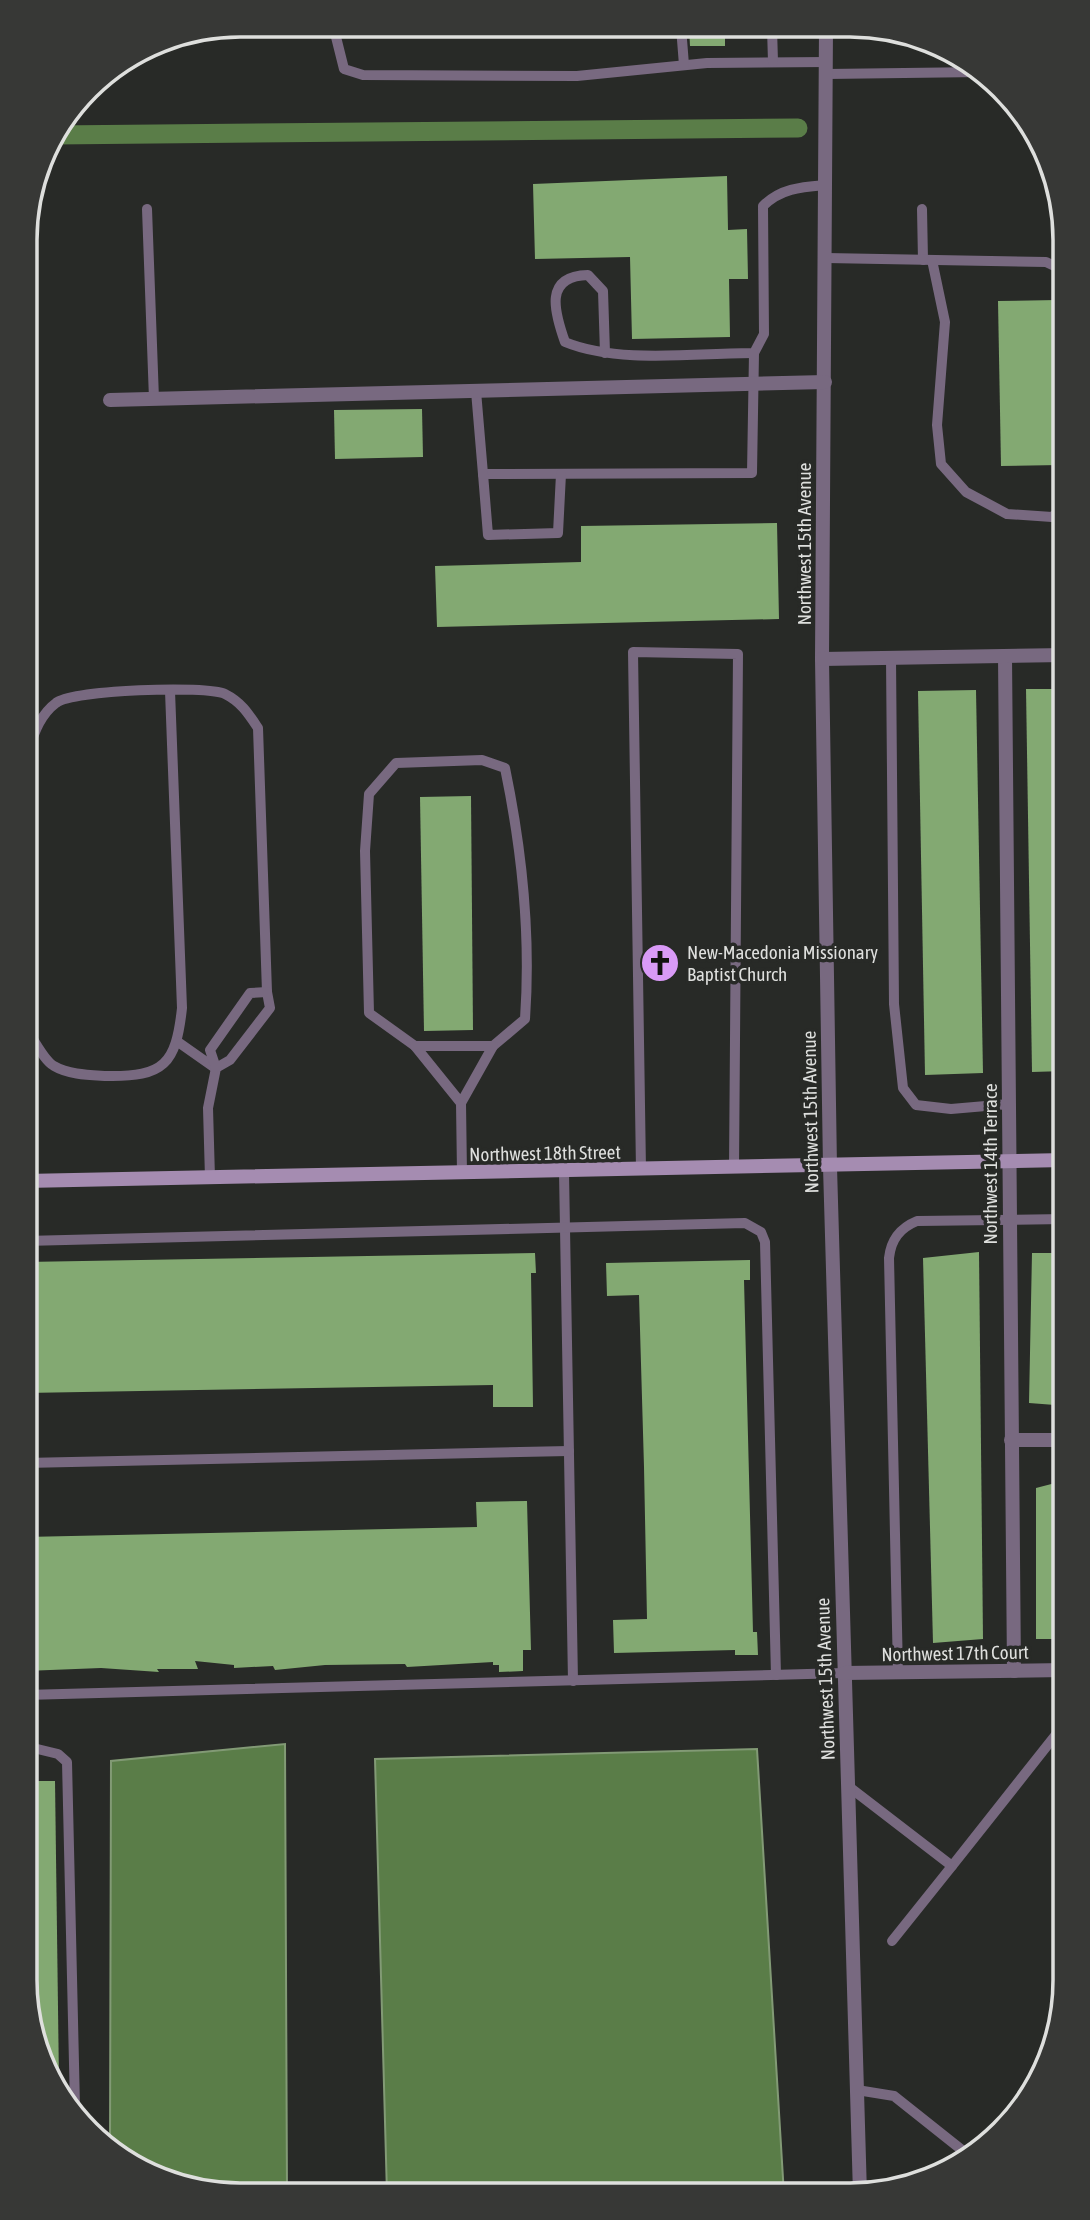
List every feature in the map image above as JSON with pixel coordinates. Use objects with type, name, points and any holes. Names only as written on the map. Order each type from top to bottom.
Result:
[{"type":"street","name":"Northwest 15th Avenue","points":[[826,37],[822,659],[830,1167],[860,2183]]},
{"type":"street","points":[[110,400],[825,382]]},
{"type":"street","points":[[822,659],[1053,655]]},
{"type":"street","name":"Northwest 14th Terrace","points":[[1005,656],[1014,1671]]},
{"type":"street","name":"Northwest 18th Street","points":[[37,1181],[830,1167],[1053,1160]]},
{"type":"street","points":[[1011,1440],[1053,1440]]},
{"type":"street","name":"Northwest 17th Court","points":[[844,1673],[1053,1670]]},
{"type":"lane","points":[[336,37],[344,69],[363,75],[577,76],[684,65],[773,62],[827,68],[964,72]]},
{"type":"lane","points":[[682,37],[684,65]]},
{"type":"lane","points":[[772,37],[773,62]]},
{"type":"lane","points":[[483,474],[752,473],[754,353],[764,334],[763,206],[774,195],[791,189],[826,185]]},
{"type":"lane","points":[[147,209],[154,399]]},
{"type":"lane","points":[[922,209],[927,260],[945,322],[938,411],[941,464],[966,492],[1007,514],[1053,516]]},
{"type":"lane","points":[[826,258],[1046,262],[1053,265]]},
{"type":"lane","points":[[605,353],[603,291],[588,275],[572,275],[560,283],[556,296],[556,317],[565,342],[587,352],[605,353],[754,353]]},
{"type":"lane","points":[[476,391],[488,535],[558,533],[561,474]]},
{"type":"lane","points":[[641,1170],[633,652],[738,654],[734,1168]]},
{"type":"lane","points":[[891,658],[894,1004],[902,1088],[916,1105],[950,1109],[1009,1104]]},
{"type":"lane","points":[[37,1045],[52,1066],[85,1075],[139,1076],[163,1066],[178,1042],[182,1008],[170,691]]},
{"type":"lane","points":[[37,729],[57,701],[82,693],[170,691],[222,693],[243,706],[258,728],[270,1008],[230,1060],[216,1069]]},
{"type":"lane","points":[[461,1103],[415,1046],[369,1013],[365,877],[369,794],[396,763],[482,760],[505,768],[517,830],[529,964],[525,1019],[493,1046],[461,1103],[462,1174]]},
{"type":"lane","points":[[210,1178],[208,1108],[216,1069],[210,1050],[250,993],[268,992]]},
{"type":"lane","points":[[178,1042],[216,1069]]},
{"type":"lane","points":[[415,1046],[493,1046]]},
{"type":"lane","points":[[564,1172],[573,1681]]},
{"type":"lane","points":[[898,1673],[890,1247],[896,1235],[917,1221],[1053,1219]]},
{"type":"lane","points":[[37,1241],[745,1223],[754,1226],[764,1238],[776,1675]]},
{"type":"lane","points":[[37,1463],[569,1451]]},
{"type":"lane","points":[[37,1695],[844,1673]]},
{"type":"lane","points":[[892,1941],[1053,1738]]},
{"type":"lane","points":[[37,1749],[58,1754],[67,1762],[75,2098]]},
{"type":"lane","points":[[848,1786],[951,1866]]},
{"type":"lane","points":[[857,2090],[894,2096],[962,2150]]},
{"type":"shaded area","points":[[285,1744],[287,2183],[214,2182],[187,2176],[138,2156],[110,2136],[111,1761]]},
{"type":"shaded area","points":[[757,1749],[783,2183],[387,2183],[375,1759]]},
{"type":"building","points":[[690,37],[725,37],[725,46],[690,46]]},
{"type":"building","points":[[727,176],[728,230],[747,229],[748,279],[729,279],[730,337],[632,339],[630,257],[535,259],[533,184]]},
{"type":"building","points":[[1053,300],[1053,465],[1001,466],[998,301]]},
{"type":"building","points":[[422,409],[423,457],[335,459],[334,410]]},
{"type":"building","points":[[777,523],[779,619],[437,627],[435,566],[581,562],[581,526]]},
{"type":"building","points":[[1026,689],[1053,689],[1053,1071],[1032,1072]]},
{"type":"building","points":[[976,690],[983,1073],[925,1075],[918,691]]},
{"type":"building","points":[[471,796],[473,1030],[424,1031],[420,797]]},
{"type":"building","points":[[979,1252],[983,1639],[933,1643],[923,1258]]},
{"type":"building","points":[[535,1253],[536,1273],[531,1273],[533,1407],[493,1407],[493,1385],[37,1393],[37,1262]]},
{"type":"building","points":[[1032,1253],[1053,1253],[1053,1405],[1029,1403]]},
{"type":"building","points":[[750,1260],[750,1280],[744,1280],[753,1632],[757,1632],[758,1655],[735,1655],[735,1650],[614,1653],[613,1620],[647,1619],[644,1467],[639,1295],[607,1296],[606,1263]]},
{"type":"building","points":[[1053,1484],[1053,1639],[1036,1639],[1036,1488]]},
{"type":"building","points":[[527,1501],[531,1650],[523,1650],[523,1671],[499,1672],[499,1665],[493,1665],[493,1662],[407,1667],[405,1664],[325,1665],[275,1670],[273,1666],[234,1668],[234,1665],[195,1661],[198,1669],[157,1669],[159,1672],[101,1668],[37,1671],[37,1537],[477,1527],[476,1502]]},
{"type":"building","points":[[37,1781],[55,1781],[59,2071],[41,2020],[37,1993]]},
{"type":"waterway","points":[[66,135],[798,128]]},
{"type":"place","name":"New-Macedonia Missionary Baptist Church","points":[[660,963]]}]
